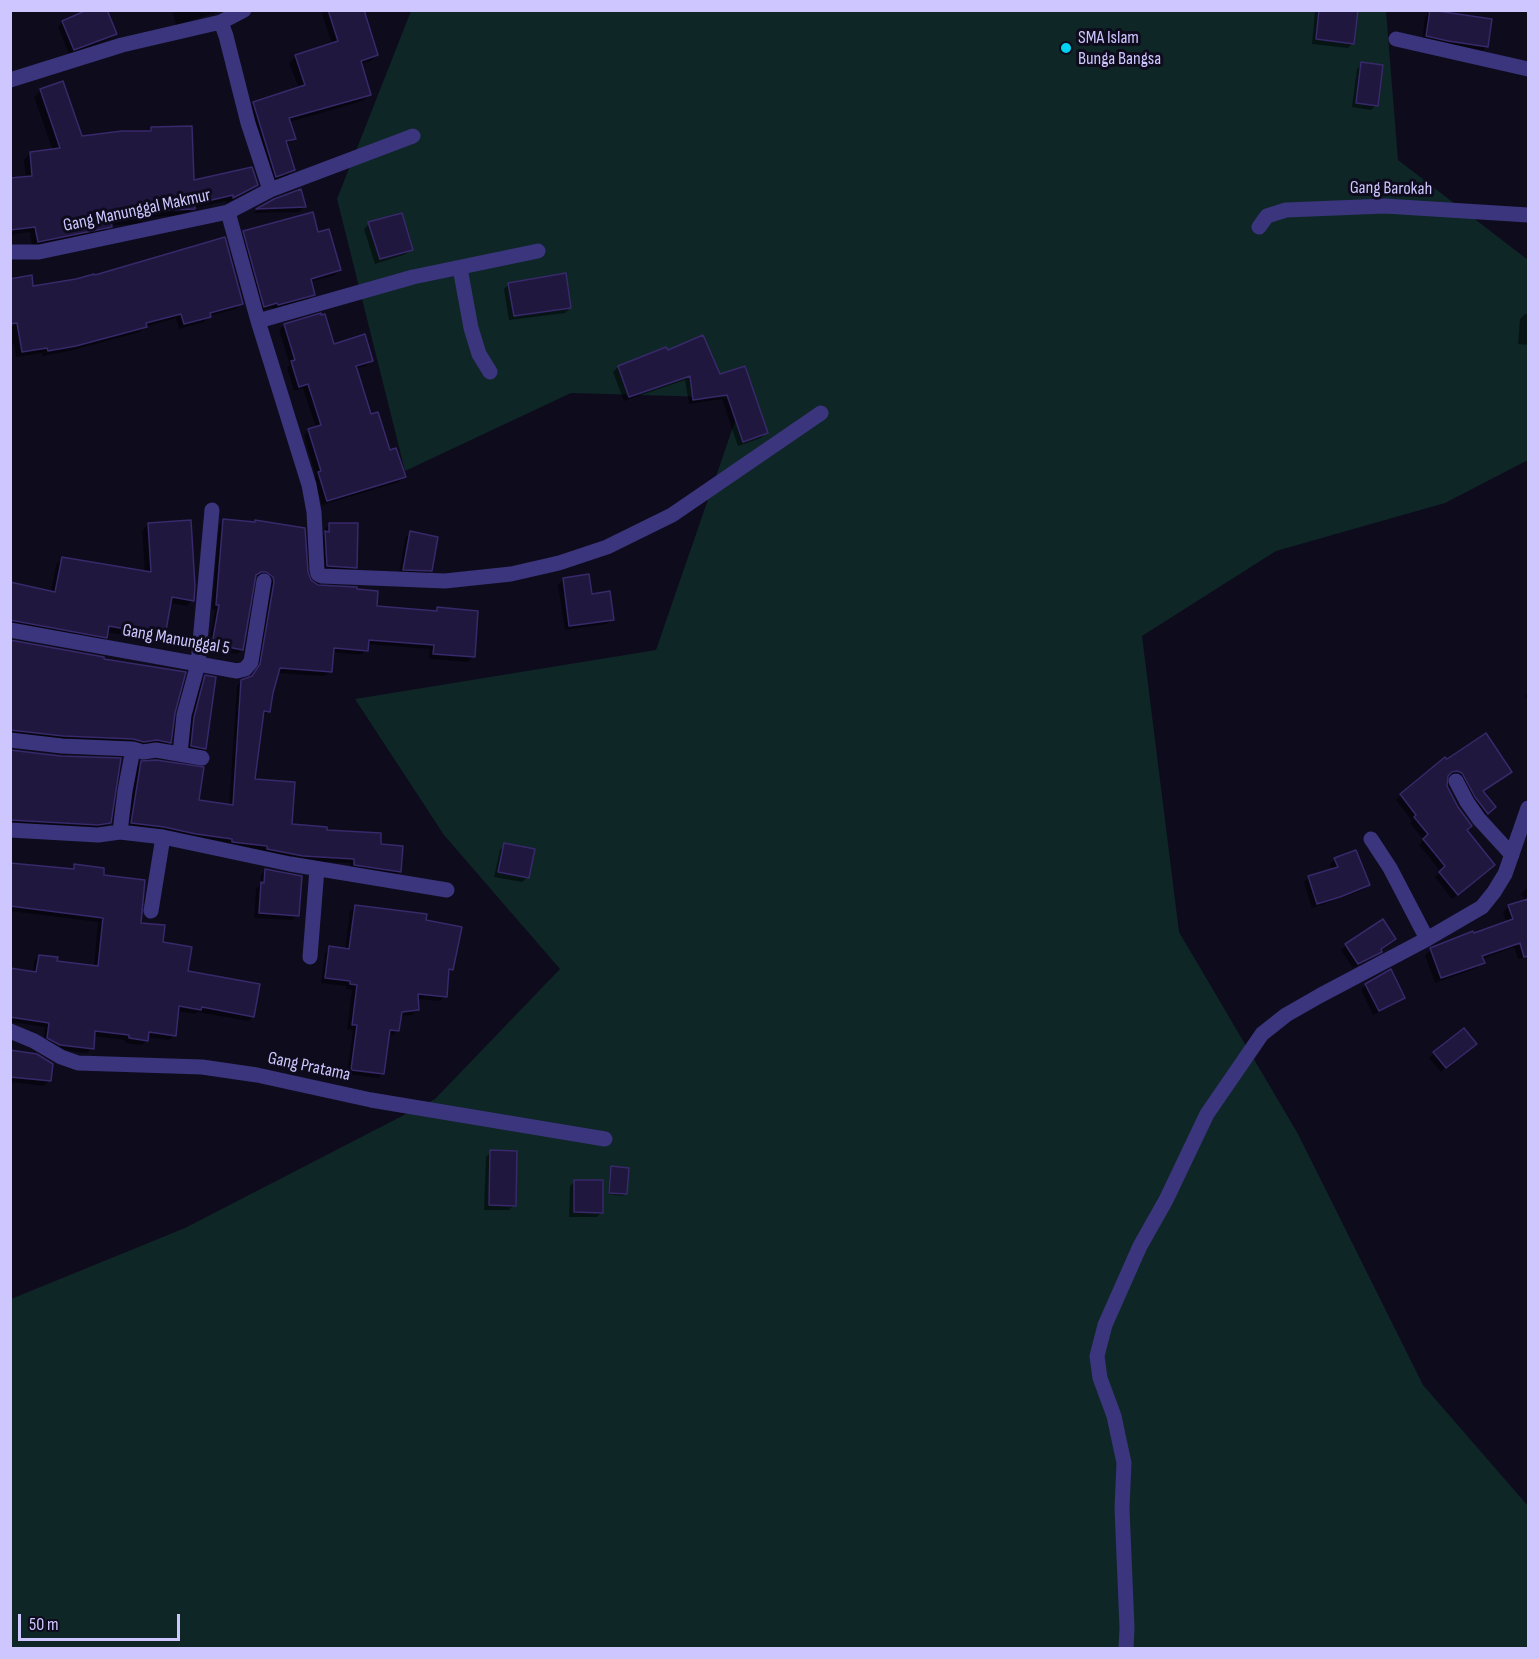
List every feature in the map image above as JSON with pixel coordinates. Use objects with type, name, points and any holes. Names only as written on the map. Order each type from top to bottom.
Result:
[{"type":"street","points":[[10,80],[122,45],[221,21],[244,10]]},
{"type":"street","points":[[221,21],[248,123],[270,190]]},
{"type":"street","points":[[1396,39],[1528,69]]},
{"type":"street","points":[[228,212],[270,190],[412,136]]},
{"type":"street","name":"Gang Barokah","points":[[1259,227],[1267,216],[1286,210],[1374,206],[1528,215]]},
{"type":"street","name":"Gang Manunggal Makmur","points":[[10,252],[39,252],[228,212],[269,359],[309,485],[314,512],[317,570],[318,574],[326,577],[446,580],[512,574],[559,563],[606,547],[672,515],[821,413]]},
{"type":"street","points":[[258,321],[413,278],[538,251]]},
{"type":"street","points":[[460,268],[471,328],[479,354],[490,372]]},
{"type":"street","points":[[180,754],[184,715],[198,664],[213,510]]},
{"type":"street","name":"Gang Manunggal 5","points":[[10,630],[237,671],[245,669],[251,662],[264,581]]},
{"type":"street","points":[[10,740],[143,752],[156,750],[202,758]]},
{"type":"street","points":[[120,832],[133,750]]},
{"type":"street","points":[[1456,781],[1479,819],[1512,855]]},
{"type":"street","points":[[1126,1648],[1122,1508],[1124,1463],[1114,1416],[1100,1378],[1096,1356],[1105,1325],[1140,1246],[1166,1200],[1206,1114],[1262,1034],[1286,1015],[1482,907],[1505,873],[1528,808]]},
{"type":"street","points":[[10,830],[98,836],[120,832],[163,837],[317,869],[447,890]]},
{"type":"street","points":[[151,911],[163,837]]},
{"type":"street","points":[[1371,839],[1390,868],[1427,939]]},
{"type":"street","points":[[310,957],[317,869]]},
{"type":"street","name":"Gang Pratama","points":[[10,1031],[34,1041],[61,1057],[78,1063],[202,1066],[257,1075],[371,1100],[605,1139]]},
{"type":"green space","points":[[411,11],[1386,11],[1398,160],[1528,260],[1528,460],[1445,503],[1276,551],[1142,636],[1179,932],[1298,1134],[1423,1385],[1528,1506],[1528,1648],[11,1648],[11,1299],[185,1228],[435,1099],[560,969],[444,835],[355,699],[656,650],[743,398],[571,393],[405,471],[337,199]]},
{"type":"building","points":[[87,10],[107,10],[117,34],[74,50],[62,21]]},
{"type":"building","points":[[328,10],[364,10],[378,55],[361,61],[371,95],[289,118],[296,139],[286,141],[295,170],[276,177],[253,102],[305,85],[295,55],[338,41]]},
{"type":"building","points":[[1319,10],[1358,10],[1354,44],[1316,39]]},
{"type":"building","points":[[1430,10],[1492,19],[1488,47],[1426,36]]},
{"type":"building","points":[[1361,62],[1383,65],[1378,106],[1356,103]]},
{"type":"building","points":[[63,81],[82,136],[122,131],[151,131],[151,127],[192,126],[194,180],[252,167],[258,185],[233,198],[233,195],[195,204],[195,209],[148,211],[148,218],[111,219],[112,227],[38,242],[35,227],[10,230],[10,178],[32,176],[30,152],[60,148],[40,89]]},
{"type":"building","points":[[301,189],[306,207],[256,209],[274,199]]},
{"type":"building","points":[[313,212],[318,232],[329,229],[341,270],[311,279],[315,295],[264,307],[243,231]]},
{"type":"building","points":[[402,213],[413,250],[380,259],[368,222]]},
{"type":"building","points":[[225,237],[243,304],[210,313],[211,317],[184,324],[181,314],[146,323],[147,327],[76,346],[48,351],[47,348],[22,352],[17,323],[10,324],[10,279],[32,275],[33,286],[76,279]]},
{"type":"building","points":[[566,273],[571,308],[514,316],[508,283]]},
{"type":"building","points":[[321,313],[321,315],[325,314],[334,344],[365,334],[373,361],[356,366],[371,414],[378,412],[390,450],[396,448],[406,477],[327,501],[318,472],[321,471],[308,429],[321,425],[308,384],[299,387],[291,361],[295,360],[284,324]]},
{"type":"building","points":[[703,335],[720,374],[745,366],[768,433],[743,442],[727,395],[693,400],[690,376],[629,397],[618,366],[666,347],[668,350]]},
{"type":"building","points":[[223,519],[255,522],[255,520],[305,528],[308,572],[311,580],[318,585],[357,587],[357,589],[378,591],[377,606],[437,611],[437,607],[478,611],[475,657],[433,654],[434,645],[369,640],[368,651],[334,648],[332,672],[280,668],[270,712],[264,711],[255,779],[295,782],[292,824],[327,827],[327,830],[381,833],[381,844],[403,846],[401,872],[354,865],[354,859],[303,856],[267,849],[267,846],[232,842],[232,839],[131,823],[141,761],[156,760],[204,767],[199,800],[233,805],[241,680],[252,676],[260,664],[274,582],[273,577],[266,572],[256,575],[243,650],[212,644],[219,605],[216,605]]},
{"type":"building","points":[[191,520],[194,601],[172,597],[165,636],[109,626],[107,638],[10,620],[10,582],[55,592],[62,557],[151,572],[148,523]]},
{"type":"building","points":[[329,523],[358,523],[357,568],[327,566],[325,531],[329,532]]},
{"type":"building","points":[[410,531],[438,537],[432,571],[403,570]]},
{"type":"building","points":[[589,574],[592,594],[610,591],[614,620],[569,626],[563,578]]},
{"type":"building","points":[[10,640],[104,657],[104,659],[186,672],[175,713],[171,743],[157,740],[144,742],[133,739],[63,736],[10,730]]},
{"type":"building","points":[[205,675],[216,677],[206,749],[191,746],[194,717]]},
{"type":"building","points":[[1486,733],[1512,772],[1483,791],[1496,807],[1488,814],[1475,797],[1462,773],[1452,772],[1448,776],[1447,786],[1458,807],[1472,826],[1467,830],[1495,865],[1458,895],[1439,872],[1445,866],[1423,839],[1428,834],[1400,794],[1445,757],[1447,759]]},
{"type":"building","points":[[10,750],[61,756],[121,758],[111,823],[98,825],[10,820]]},
{"type":"building","points":[[504,843],[535,849],[529,878],[498,872]]},
{"type":"building","points":[[1356,850],[1370,885],[1317,904],[1308,876],[1338,867],[1334,858]]},
{"type":"building","points":[[10,863],[74,869],[74,864],[104,868],[104,875],[145,880],[141,923],[165,925],[163,942],[192,947],[188,971],[260,984],[254,1017],[202,1007],[201,1010],[179,1006],[176,1036],[149,1032],[148,1041],[129,1038],[129,1035],[95,1031],[94,1049],[60,1045],[47,1038],[49,1023],[10,1017],[10,968],[36,972],[39,955],[58,957],[57,961],[98,966],[103,918],[10,906]]},
{"type":"building","points":[[265,869],[302,876],[299,916],[259,913],[261,882],[264,883]]},
{"type":"building","points":[[1528,899],[1528,956],[1524,957],[1520,943],[1482,956],[1485,963],[1441,978],[1430,948],[1473,931],[1474,933],[1513,919],[1508,905]]},
{"type":"building","points":[[355,905],[427,914],[426,920],[462,927],[453,970],[449,969],[447,997],[418,994],[419,1010],[402,1012],[399,1031],[390,1030],[384,1074],[351,1070],[357,1025],[352,1025],[357,985],[350,984],[350,981],[325,978],[329,946],[349,949]]},
{"type":"building","points":[[1383,919],[1396,939],[1381,949],[1382,952],[1358,964],[1345,944]]},
{"type":"building","points":[[1391,969],[1405,998],[1379,1011],[1365,984]]},
{"type":"building","points":[[1464,1028],[1477,1044],[1446,1068],[1433,1052]]},
{"type":"building","points":[[10,1050],[37,1054],[53,1064],[51,1081],[10,1077]]},
{"type":"building","points":[[490,1150],[517,1151],[516,1206],[489,1205]]},
{"type":"building","points":[[611,1166],[629,1168],[627,1194],[609,1193]]},
{"type":"building","points":[[574,1180],[603,1180],[603,1213],[574,1212]]},
{"type":"place","name":"SMA Islam Bunga Bangsa","points":[[1066,48]]}]
